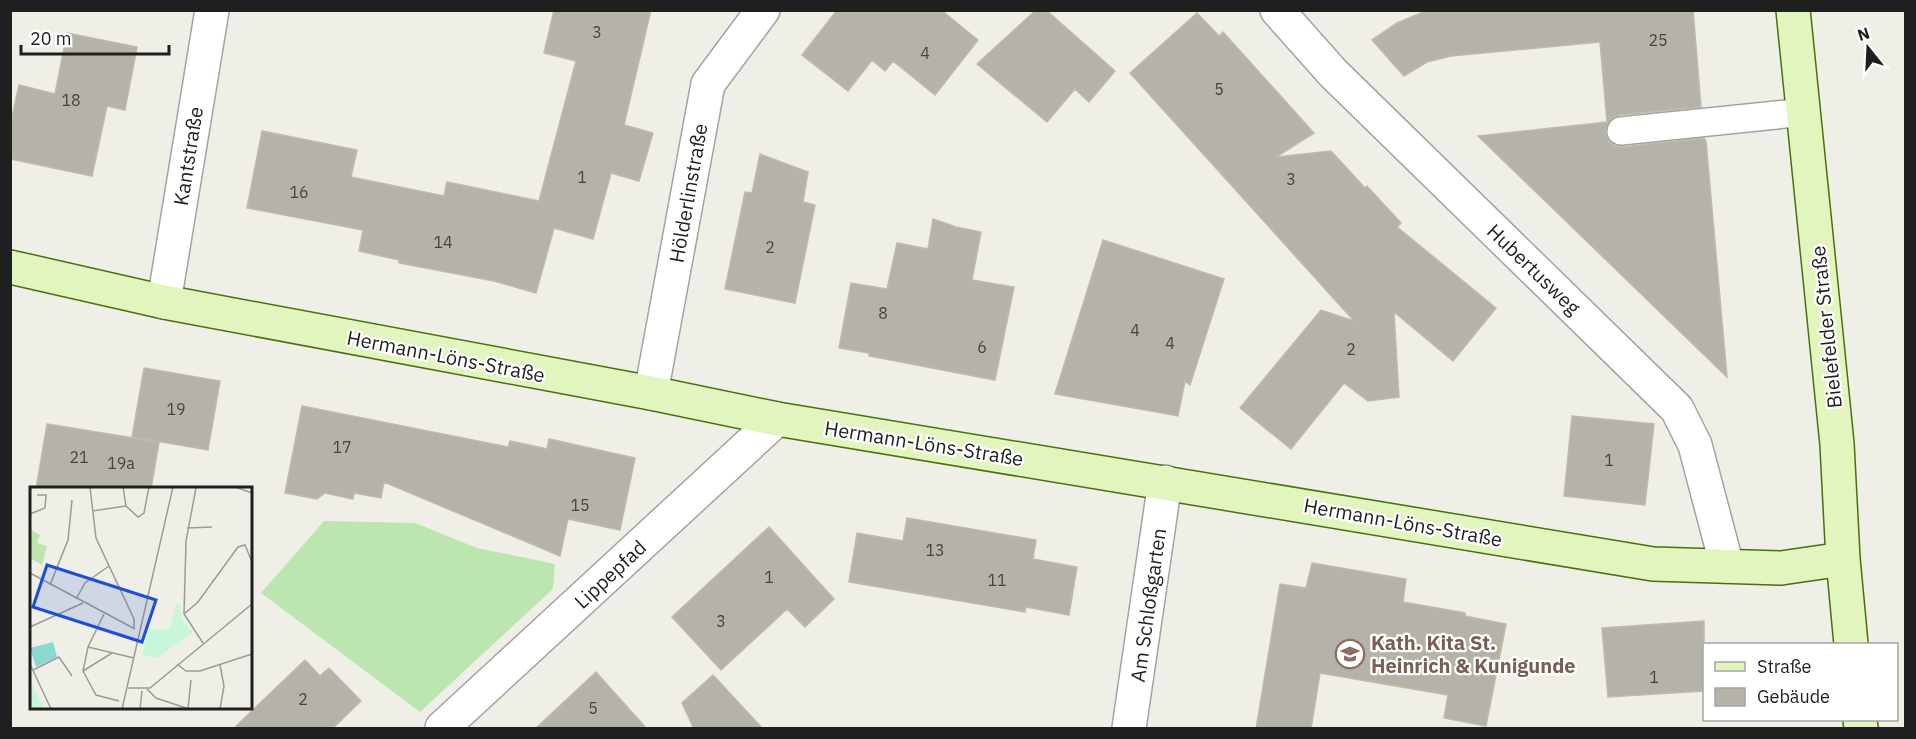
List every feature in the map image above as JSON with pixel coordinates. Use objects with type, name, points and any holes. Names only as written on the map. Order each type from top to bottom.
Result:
[{"type":"street","name":"Kantstraße","points":[[164,302],[212,10]]},
{"type":"street","name":"Hölderlinstraße","points":[[651,393],[708,84],[763,10]]},
{"type":"street","name":"Hubertusweg","points":[[1277,10],[1333,73],[1677,408],[1695,445],[1726,566]]},
{"type":"street","name":"Bielefelder Straße","points":[[1793,10],[1837,444],[1843,559],[1851,643]]},
{"type":"street","name":"Hermann-Löns-Straße","points":[[10,267],[164,302],[651,393],[777,419],[1653,564],[1781,568],[1843,559]]},
{"type":"street","name":"Lippepfad","points":[[442,729],[777,419]]},
{"type":"street","name":"Am Schloßgarten","points":[[1129,729],[1165,482]]},
{"type":"lane","points":[[1621,131],[1805,112]]},
{"type":"green space","points":[[324,521],[415,523],[477,548],[555,564],[553,589],[420,712],[261,593]]},
{"type":"building","points":[[554,10],[651,10],[624,125],[653,133],[639,181],[611,173],[593,239],[554,228],[536,293],[494,281],[399,263],[399,260],[359,251],[363,230],[247,208],[262,131],[357,150],[351,177],[444,196],[447,182],[539,201],[576,61],[544,53]]},
{"type":"building","points":[[837,10],[941,10],[978,40],[935,95],[893,61],[885,71],[872,60],[848,91],[802,55]]},
{"type":"building","points":[[1036,10],[1046,10],[1115,71],[1089,102],[1075,89],[1047,122],[977,64]]},
{"type":"building","points":[[1428,10],[1693,10],[1701,107],[1619,115],[1607,124],[1605,132],[1609,141],[1615,146],[1622,147],[1704,138],[1706,141],[1727,377],[1478,136],[1607,122],[1600,42],[1451,56],[1427,62],[1404,76],[1372,40],[1397,23]]},
{"type":"building","points":[[1197,13],[1219,36],[1223,32],[1314,133],[1276,157],[1331,151],[1401,223],[1397,227],[1496,308],[1453,361],[1394,312],[1399,397],[1368,401],[1344,383],[1291,449],[1240,408],[1321,310],[1354,321],[1130,73]]},
{"type":"building","points":[[67,33],[137,47],[125,110],[107,106],[92,176],[10,159],[10,126],[19,85],[55,94]]},
{"type":"building","points":[[760,154],[808,172],[803,202],[815,205],[795,303],[725,289],[745,192],[752,193]]},
{"type":"building","points":[[933,219],[981,232],[972,280],[1014,287],[995,380],[869,356],[869,353],[839,348],[851,283],[887,289],[897,243],[928,249]]},
{"type":"building","points":[[1103,240],[1224,279],[1190,385],[1185,381],[1178,416],[1055,394]]},
{"type":"building","points":[[144,368],[220,381],[208,450],[132,437]]},
{"type":"building","points":[[302,406],[508,447],[510,441],[547,449],[549,439],[635,458],[620,530],[568,519],[560,556],[384,482],[381,498],[354,493],[353,499],[325,493],[317,499],[285,493]]},
{"type":"building","points":[[1572,416],[1654,424],[1645,505],[1564,496]]},
{"type":"building","points":[[47,424],[159,442],[151,487],[36,487]]},
{"type":"building","points":[[907,518],[1036,540],[1033,559],[1077,567],[1069,615],[1026,607],[1025,612],[849,582],[857,533],[903,541]]},
{"type":"building","points":[[769,527],[834,599],[805,627],[787,609],[721,670],[672,617]]},
{"type":"building","points":[[1312,563],[1406,579],[1403,602],[1465,613],[1465,616],[1506,624],[1486,726],[1444,718],[1448,695],[1320,673],[1311,729],[1256,729],[1280,584],[1306,588]]},
{"type":"building","points":[[1704,621],[1703,691],[1608,697],[1602,628]]},
{"type":"building","points":[[305,660],[320,676],[329,668],[361,701],[332,729],[233,729]]},
{"type":"building","points":[[596,672],[647,729],[535,729]]},
{"type":"building","points":[[713,675],[763,729],[694,729],[682,703]]},
{"type":"place","name":"Kath. Kita St. Heinrich & Kunigunde","points":[[1350,654]]}]
